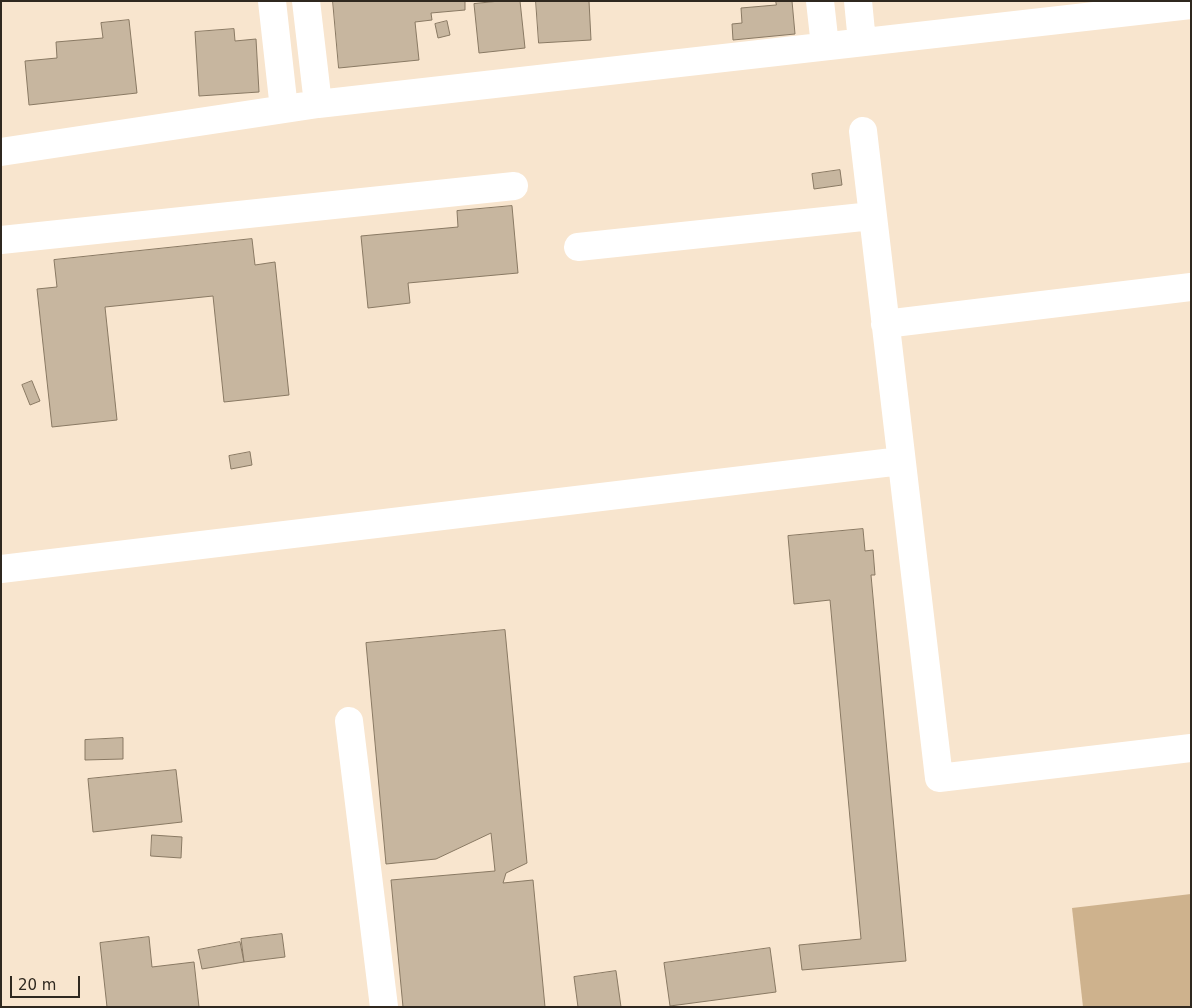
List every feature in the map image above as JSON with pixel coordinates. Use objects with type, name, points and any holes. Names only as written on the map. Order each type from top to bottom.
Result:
[{"type":"street","points":[[272,1],[284,109]]},
{"type":"street","points":[[306,1],[318,104]]},
{"type":"street","points":[[820,1],[825,46]]},
{"type":"street","points":[[858,1],[862,42]]},
{"type":"street","points":[[1,152],[318,104],[1191,5]]},
{"type":"street","points":[[863,131],[939,778],[1191,748]]},
{"type":"street","points":[[1,240],[514,186]]},
{"type":"street","points":[[578,247],[872,216]]},
{"type":"street","points":[[885,324],[1191,286]]},
{"type":"street","points":[[1,569],[901,461]]},
{"type":"street","points":[[349,721],[384,1007]]},
{"type":"shaded area","points":[[1191,894],[1191,1007],[1083,1007],[1072,908]]},
{"type":"building","points":[[333,1],[465,1],[465,10],[431,13],[432,20],[415,22],[419,60],[339,68]]},
{"type":"building","points":[[520,1],[525,48],[479,53],[474,4]]},
{"type":"building","points":[[536,1],[589,1],[591,40],[539,43]]},
{"type":"building","points":[[776,1],[792,1],[795,34],[733,40],[732,24],[742,23],[741,8],[776,5]]},
{"type":"building","points":[[129,20],[137,93],[29,105],[25,61],[57,58],[56,42],[103,38],[101,23]]},
{"type":"building","points":[[447,21],[450,35],[438,38],[435,24]]},
{"type":"building","points":[[234,29],[235,41],[256,39],[259,92],[199,96],[195,32]]},
{"type":"building","points":[[840,170],[842,185],[814,189],[812,174]]},
{"type":"building","points":[[512,206],[518,273],[408,283],[410,303],[368,308],[361,236],[458,227],[457,211]]},
{"type":"building","points":[[252,239],[255,265],[275,262],[289,395],[224,402],[213,296],[105,307],[117,420],[52,427],[37,289],[57,287],[54,260]]},
{"type":"building","points":[[32,381],[40,401],[30,405],[22,385]]},
{"type":"building","points":[[250,452],[252,465],[231,469],[229,456]]},
{"type":"building","points":[[863,529],[865,551],[873,550],[875,575],[871,575],[906,961],[802,970],[799,945],[861,939],[830,600],[794,604],[788,536]]},
{"type":"building","points":[[505,630],[527,863],[506,873],[503,883],[533,880],[545,1007],[403,1007],[391,880],[495,871],[491,833],[436,859],[386,864],[366,643]]},
{"type":"building","points":[[123,738],[123,759],[85,760],[85,740]]},
{"type":"building","points":[[176,770],[182,822],[93,832],[88,779]]},
{"type":"building","points":[[152,835],[182,837],[181,858],[151,856]]},
{"type":"building","points":[[282,934],[285,957],[244,962],[241,939]]},
{"type":"building","points":[[149,937],[152,967],[194,962],[199,1007],[107,1007],[100,943]]},
{"type":"building","points":[[240,942],[244,962],[202,969],[198,950]]},
{"type":"building","points":[[770,948],[776,992],[670,1006],[664,963]]},
{"type":"building","points":[[616,971],[621,1007],[578,1007],[574,977]]}]
